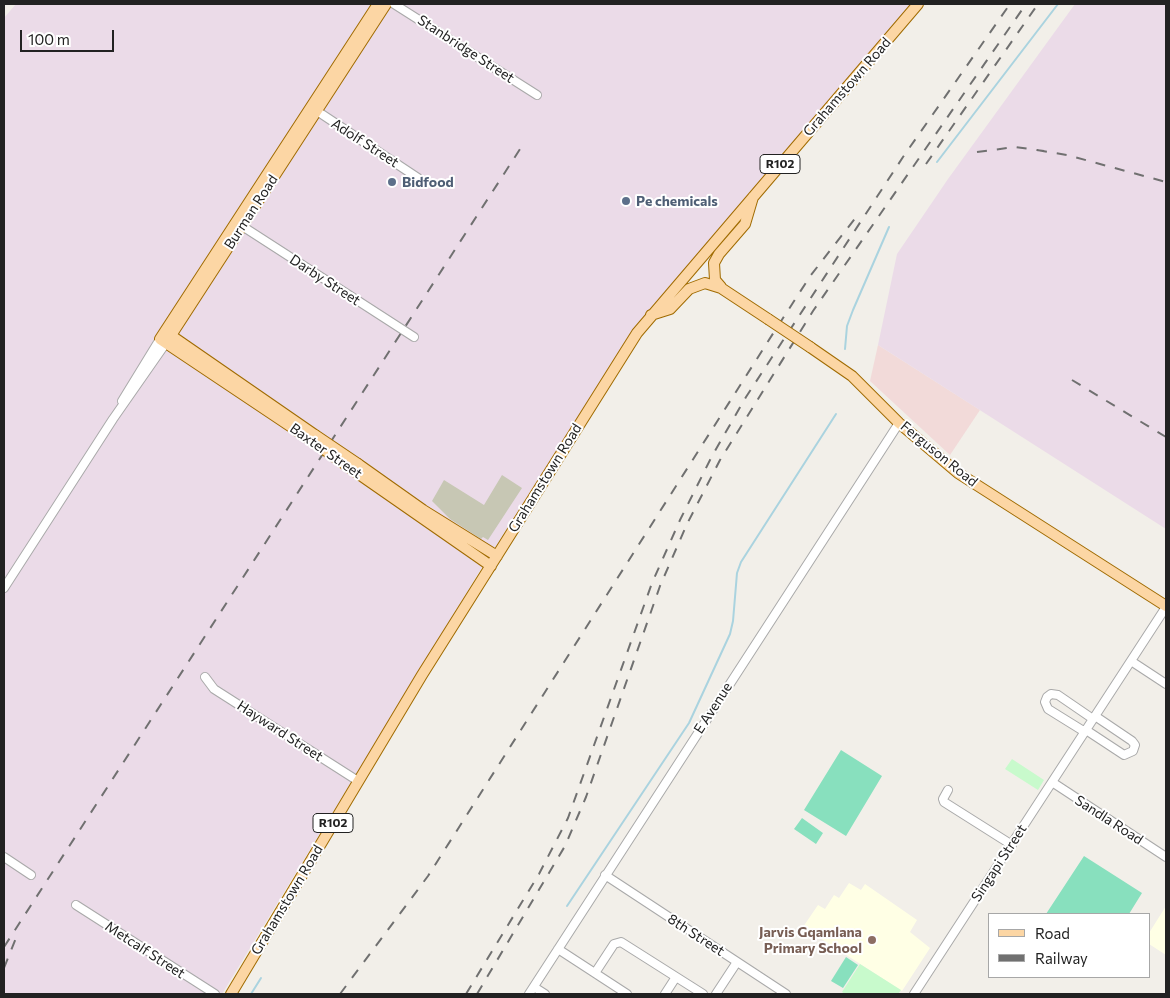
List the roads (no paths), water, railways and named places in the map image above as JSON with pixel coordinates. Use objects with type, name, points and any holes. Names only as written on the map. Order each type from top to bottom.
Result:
[{"type":"main road","name":"Burman Road","points":[[314,109],[378,4]]},
{"type":"main road","name":"Burman Road","points":[[166,337],[314,109],[386,4]]},
{"type":"main road","name":"Grahamstown Road","points":[[231,994],[358,782],[612,369],[651,314],[918,4]]},
{"type":"main road","points":[[721,288],[715,280],[714,263],[747,221],[754,194]]},
{"type":"main road","name":"Ferguson Road","points":[[651,314],[670,309],[696,285],[710,284],[721,288],[852,376],[899,423],[958,473],[1166,607]]},
{"type":"main road","name":"Baxter Street","points":[[166,337],[356,467],[497,556]]},
{"type":"main road","name":"Baxter Street","points":[[356,467],[491,566]]},
{"type":"street","name":"Stanbridge Street","points":[[394,4],[537,95]]},
{"type":"street","name":"Adolf Street","points":[[314,109],[418,178]]},
{"type":"street","name":"Darby Street","points":[[239,224],[414,337]]},
{"type":"street","name":"Burman Road","points":[[4,588],[113,419],[131,384],[166,337]]},
{"type":"street","name":"E Avenue","points":[[529,994],[899,423]]},
{"type":"street","name":"Singapi Street","points":[[914,994],[1166,607]]},
{"type":"street","points":[[1131,661],[1166,684]]},
{"type":"street","name":"Hayward Street","points":[[205,678],[214,688],[358,782]]},
{"type":"street","points":[[1051,694],[1058,695],[1094,718],[1132,741],[1135,744],[1133,751],[1124,755],[1048,709],[1045,705],[1046,699],[1051,694]]},
{"type":"street","name":"Sandla Road","points":[[1052,782],[1166,857]]},
{"type":"street","points":[[948,790],[943,799],[944,802],[1012,844]]},
{"type":"street","points":[[4,857],[32,875]]},
{"type":"street","name":"8th Street","points":[[605,875],[786,994]]},
{"type":"street","name":"Metcalf Street","points":[[76,905],[215,994]]},
{"type":"street","points":[[595,973],[614,944],[621,942],[703,994]]},
{"type":"street","points":[[558,949],[627,994]]},
{"type":"street","points":[[716,994],[737,962]]},
{"type":"street","points":[[665,994],[676,977]]},
{"type":"street","points":[[534,987],[545,994]]},
{"type":"waterway","points":[[937,162],[1058,4]]},
{"type":"waterway","points":[[845,349],[847,326],[889,227]]},
{"type":"waterway","points":[[567,906],[689,723],[730,634],[737,573],[741,562],[836,414]]},
{"type":"waterway","points":[[251,994],[261,978]]},
{"type":"railway","points":[[466,994],[539,874],[568,818],[652,583],[680,520],[712,456],[746,397],[903,157],[1010,4]]},
{"type":"railway","points":[[477,994],[565,846],[586,797],[660,586],[687,524],[720,460],[813,311],[1026,4]]},
{"type":"railway","points":[[926,164],[1038,4]]},
{"type":"railway","points":[[4,947],[522,146]]},
{"type":"railway","points":[[977,152],[1015,147],[1044,151]]},
{"type":"railway","points":[[1037,150],[1067,155],[1166,182]]},
{"type":"railway","points":[[340,994],[428,876],[811,275],[857,216]]},
{"type":"railway","points":[[1072,380],[1166,437]]},
{"type":"railway","points":[[4,968],[16,938]]},
{"type":"place","name":"Bidfood","points":[[392,182]]},
{"type":"place","name":"Pe chemicals","points":[[626,201]]},
{"type":"place","name":"Jarvis Gqamlana Primary School","points":[[872,940]]}]
